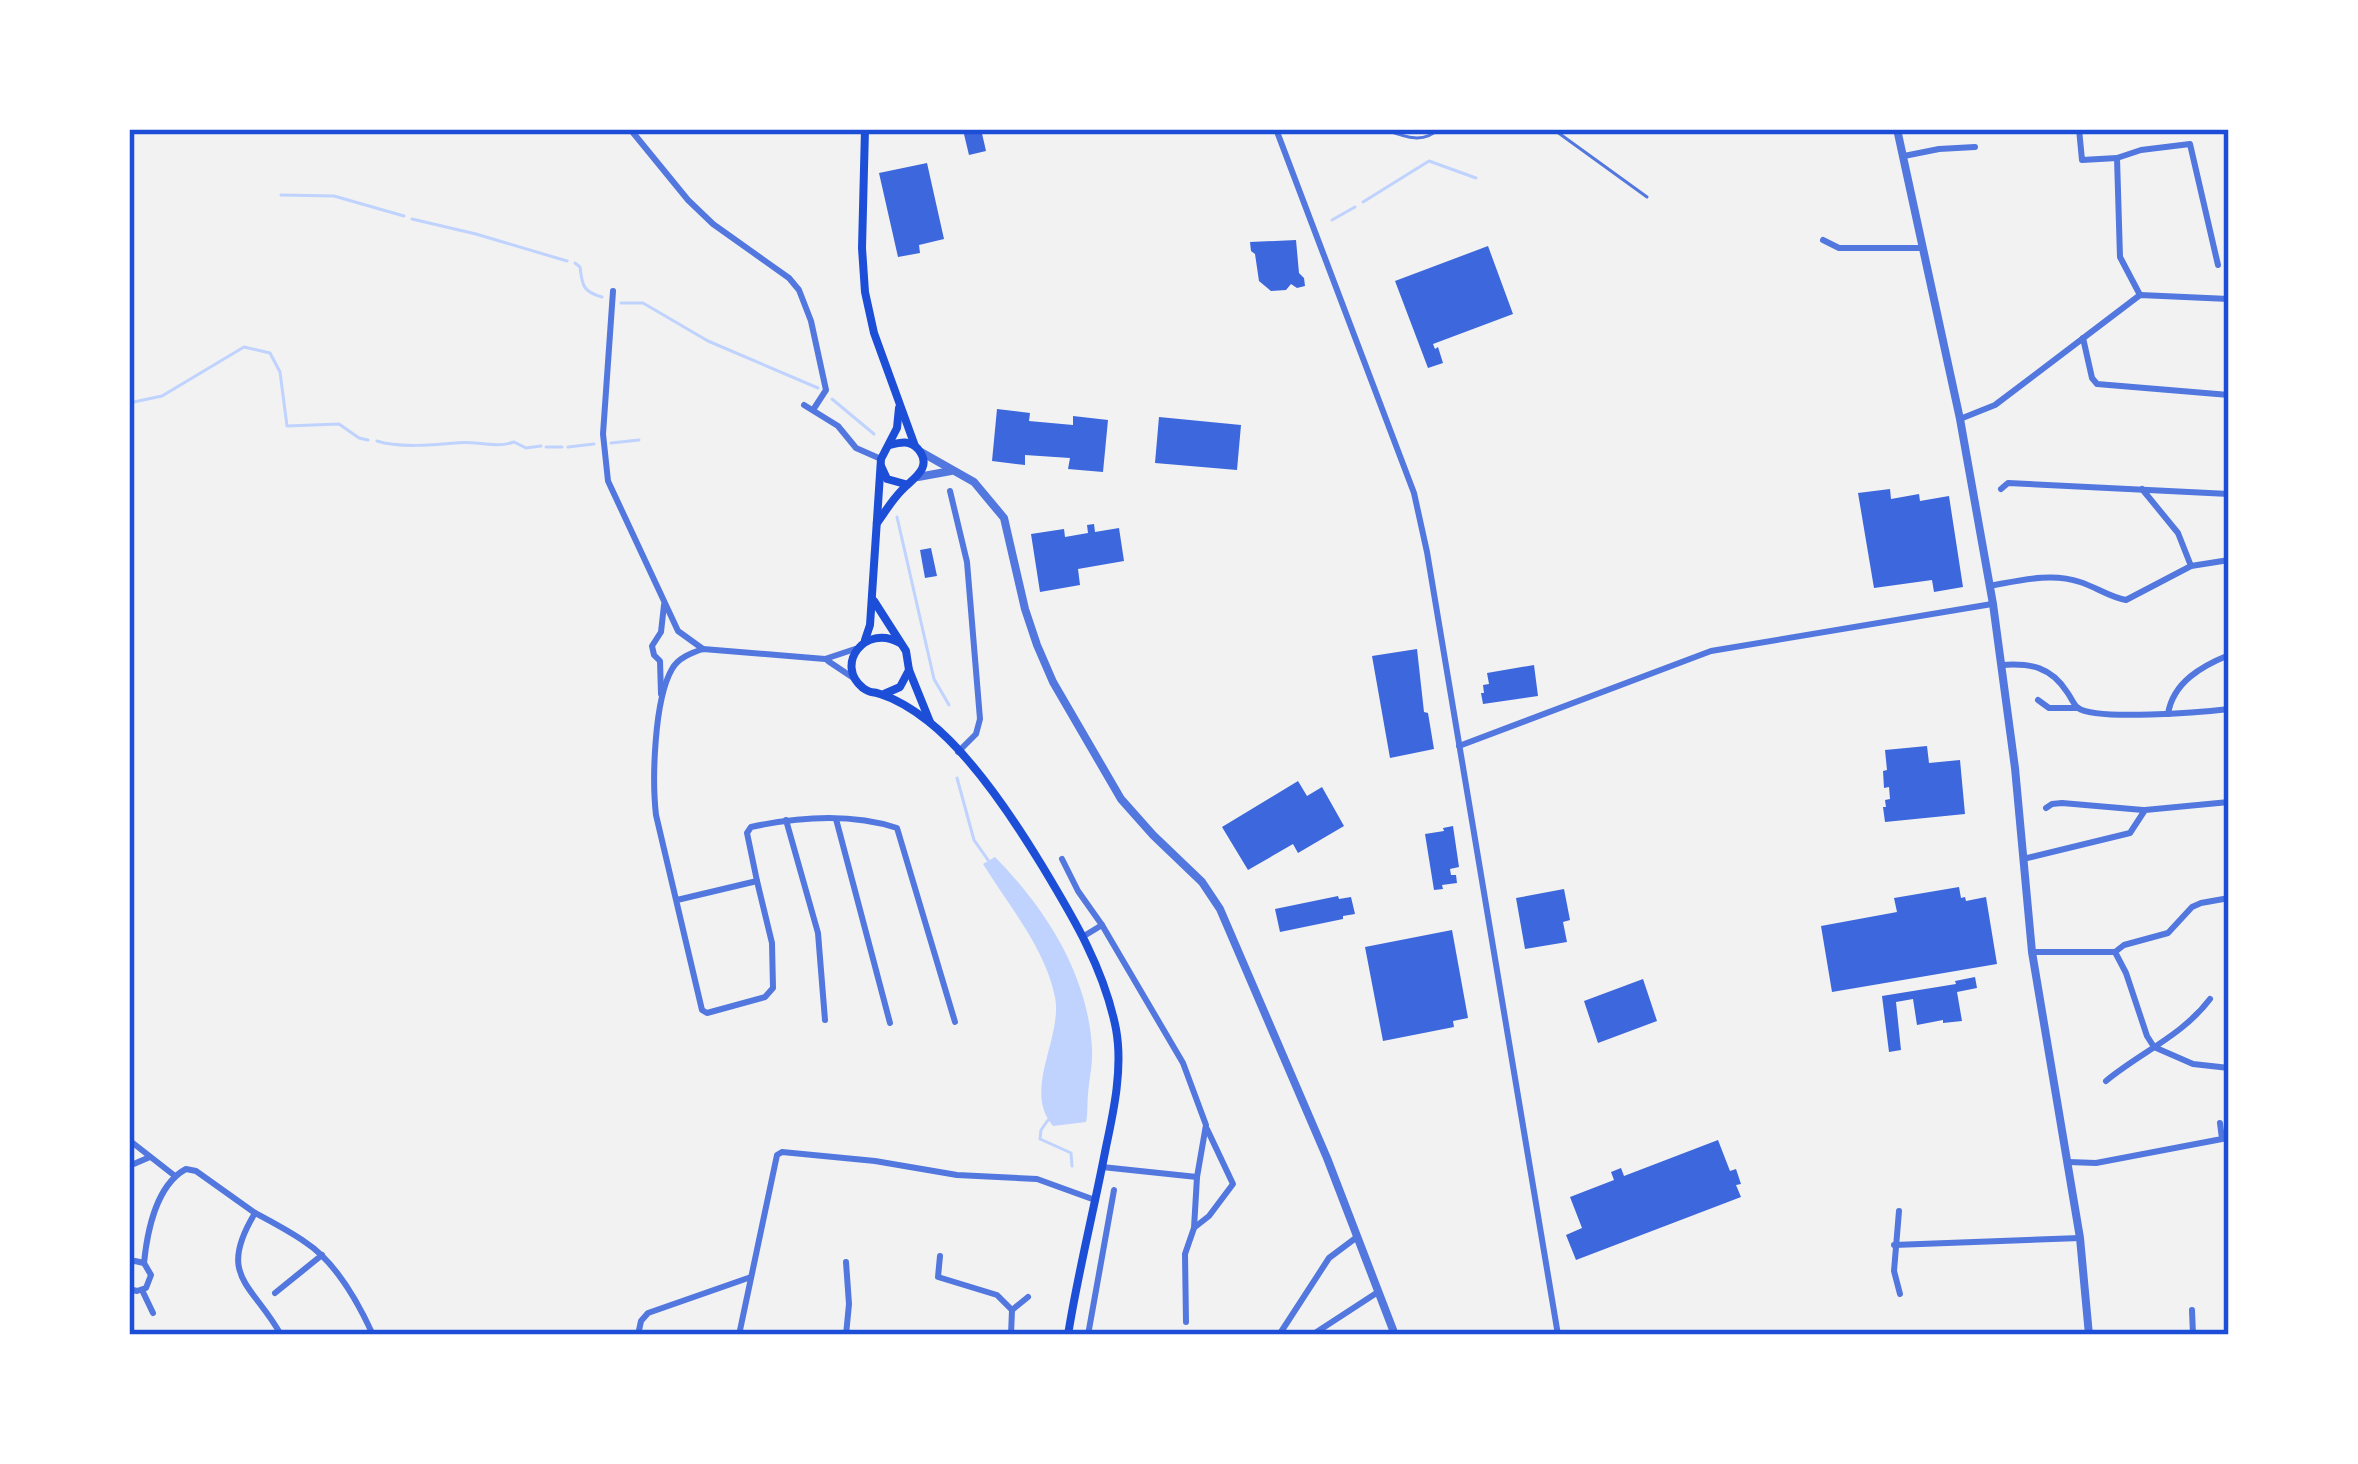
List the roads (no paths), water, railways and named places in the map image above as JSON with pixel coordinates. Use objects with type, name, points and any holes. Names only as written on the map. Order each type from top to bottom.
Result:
[{"type":"main road","points":[[865,129],[865,292],[874,334],[923,465],[876,524]]},
{"type":"main road","points":[[900,400],[897,428],[881,463],[870,625],[852,664],[858,682],[930,723],[1019,828],[1084,936],[1099,968],[1117,1035],[1112,1115],[1068,1335]]},
{"type":"main road","points":[[888,446],[902,442],[917,449]]},
{"type":"main road","points":[[881,463],[887,478],[906,484]]},
{"type":"main road","points":[[872,595],[909,660],[930,723]]},
{"type":"main road","points":[[861,645],[882,637],[900,644]]},
{"type":"main road","points":[[882,694],[900,687],[909,670]]},
{"type":"street","points":[[630,129],[712,224],[789,278],[802,294],[826,390],[809,407],[881,463]]},
{"type":"street","points":[[1276,129],[1414,493],[1558,1335]]},
{"type":"street","points":[[1897,129],[1960,419],[1993,604],[2032,952],[2080,1238],[2089,1335]]},
{"type":"street","points":[[2079,129],[2082,160],[2190,144],[2218,266]]},
{"type":"street","points":[[1904,156],[1939,148],[1975,148]]},
{"type":"street","points":[[2117,158],[2120,257],[2140,296]]},
{"type":"street","points":[[1823,240],[1839,248],[1922,248]]},
{"type":"street","points":[[614,291],[603,459],[608,481],[678,631],[703,649]]},
{"type":"street","points":[[1960,419],[1995,405],[2140,296],[2229,299]]},
{"type":"street","points":[[2083,338],[2097,384],[2229,395]]},
{"type":"street","points":[[917,449],[974,482],[1004,518],[1025,610],[1053,682],[1121,799],[1202,882],[1220,909],[1321,1143],[1395,1335]]},
{"type":"street","points":[[918,477],[952,471]]},
{"type":"street","points":[[2001,489],[2008,483],[2229,494]]},
{"type":"street","points":[[2142,489],[2178,533],[2191,566]]},
{"type":"street","points":[[950,491],[967,562],[980,719],[976,734],[958,752]]},
{"type":"street","points":[[1989,586],[2071,579],[2126,601],[2191,566],[2229,560]]},
{"type":"street","points":[[662,704],[660,662],[652,646],[662,632],[664,603]]},
{"type":"street","points":[[1459,746],[1711,651],[1993,604]]},
{"type":"street","points":[[662,632],[678,631]]},
{"type":"street","points":[[686,639],[686,655]]},
{"type":"street","points":[[861,645],[848,654],[825,659],[703,649],[673,664],[662,704],[654,799],[702,1010],[707,1013],[765,997],[773,988],[772,943],[747,831],[786,820],[836,819],[897,828],[955,1022]]},
{"type":"street","points":[[2168,714],[2175,693],[2191,676],[2229,655]]},
{"type":"street","points":[[825,659],[858,682]]},
{"type":"street","points":[[660,662],[673,664]]},
{"type":"street","points":[[2002,665],[2035,665],[2053,674],[2078,708]]},
{"type":"street","points":[[2038,700],[2049,708],[2123,715],[2229,710]]},
{"type":"street","points":[[2046,808],[2062,803],[2145,810],[2229,802]]},
{"type":"street","points":[[2023,859],[2130,833],[2145,810]]},
{"type":"street","points":[[836,819],[890,1023]]},
{"type":"street","points":[[786,820],[818,933],[825,1020]]},
{"type":"street","points":[[1062,859],[1183,1063],[1233,1184],[1194,1228]]},
{"type":"street","points":[[676,900],[757,881]]},
{"type":"street","points":[[2032,952],[2115,952],[2123,945],[2168,933],[2192,907],[2229,898]]},
{"type":"street","points":[[1084,936],[1102,926]]},
{"type":"street","points":[[2115,952],[2154,1047],[2193,1064],[2229,1068]]},
{"type":"street","points":[[2106,1082],[2193,1021],[2210,999]]},
{"type":"street","points":[[2068,1162],[2096,1163],[2222,1139],[2220,1123]]},
{"type":"street","points":[[1186,1322],[1185,1254],[1194,1228],[1206,1125]]},
{"type":"street","points":[[129,1140],[175,1177]]},
{"type":"street","points":[[739,1335],[777,1155],[782,1152],[957,1175],[1037,1179],[1095,1200]]},
{"type":"street","points":[[129,1166],[150,1157]]},
{"type":"street","points":[[1102,1167],[1197,1177]]},
{"type":"street","points":[[129,1288],[142,1290],[149,1284],[152,1275],[144,1263],[147,1233],[157,1205],[175,1177],[185,1169],[196,1171],[308,1243],[351,1294],[373,1335]]},
{"type":"street","points":[[1088,1335],[1114,1190]]},
{"type":"street","points":[[1899,1211],[1894,1271],[1900,1294]]},
{"type":"street","points":[[255,1213],[244,1232],[238,1272],[281,1335]]},
{"type":"street","points":[[1279,1335],[1329,1258],[1358,1237]]},
{"type":"street","points":[[1894,1245],[2080,1238]]},
{"type":"street","points":[[275,1293],[322,1256]]},
{"type":"street","points":[[940,1256],[938,1276],[998,1295],[1012,1310],[1011,1335]]},
{"type":"street","points":[[846,1262],[850,1304],[846,1335]]},
{"type":"street","points":[[129,1263],[144,1263]]},
{"type":"street","points":[[638,1335],[648,1313],[751,1277]]},
{"type":"street","points":[[142,1290],[153,1313]]},
{"type":"street","points":[[1312,1335],[1378,1292]]},
{"type":"street","points":[[1012,1310],[1028,1297]]},
{"type":"street","points":[[1073,1303],[1091,1307]]},
{"type":"street","points":[[2192,1310],[2193,1335]]},
{"type":"lane","points":[[1383,129],[1417,139],[1439,129]]},
{"type":"lane","points":[[1552,129],[1647,197]]},
{"type":"water","points":[[995,857],[1047,920],[1082,994],[1092,1048],[1086,1122],[1053,1126],[1045,1112],[1042,1080],[1054,1029],[1055,997],[1035,944],[983,864]]},
{"type":"waterway","points":[[1363,202],[1429,161],[1476,178]]},
{"type":"waterway","points":[[281,195],[334,196],[404,216]]},
{"type":"waterway","points":[[1332,220],[1355,207]]},
{"type":"waterway","points":[[412,219],[567,261]]},
{"type":"waterway","points":[[575,263],[585,287],[602,297]]},
{"type":"waterway","points":[[621,303],[643,303],[708,341],[818,388]]},
{"type":"waterway","points":[[129,403],[162,396],[244,347],[270,353],[280,372],[287,426],[339,424],[368,440]]},
{"type":"waterway","points":[[832,399],[874,434]]},
{"type":"waterway","points":[[611,443],[639,440]]},
{"type":"waterway","points":[[377,441],[541,446]]},
{"type":"waterway","points":[[568,447],[594,444]]},
{"type":"waterway","points":[[546,447],[562,447]]},
{"type":"waterway","points":[[897,517],[934,679],[949,705]]},
{"type":"waterway","points":[[957,778],[974,840],[988,860]]},
{"type":"waterway","points":[[1048,1120],[1040,1139],[1071,1153],[1072,1166]]}]
